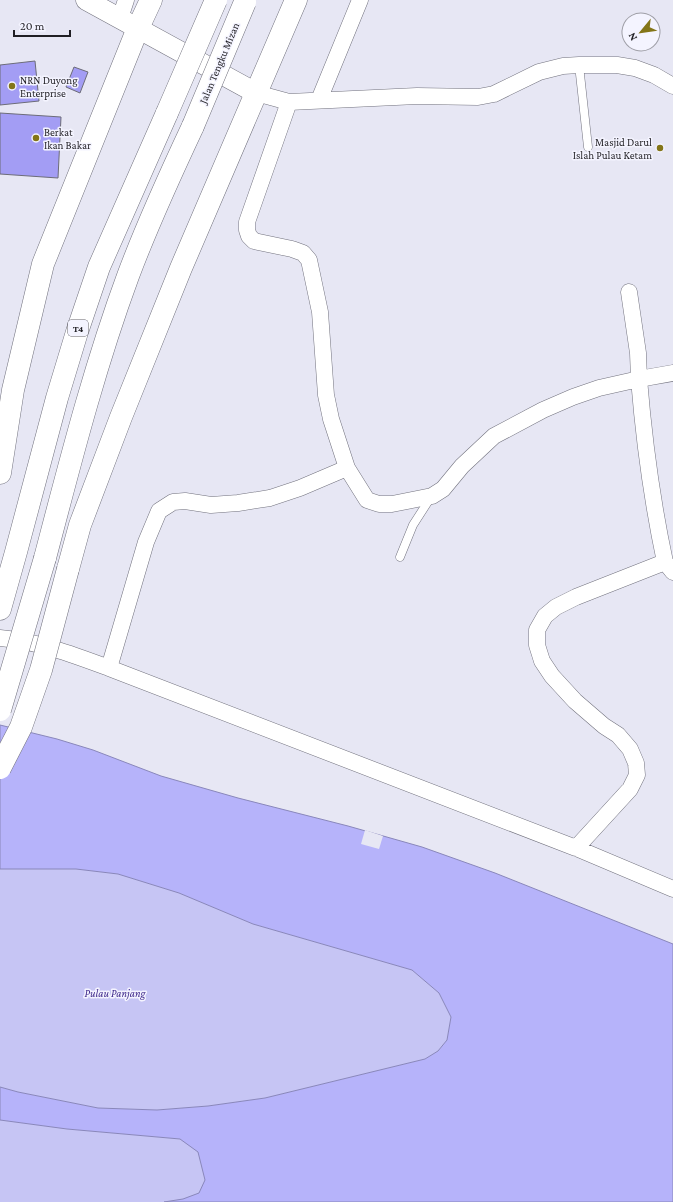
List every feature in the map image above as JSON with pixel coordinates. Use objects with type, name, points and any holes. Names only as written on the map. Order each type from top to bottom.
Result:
[{"type":"highway","points":[[0,473],[13,390],[43,264],[128,16],[151,0]]},
{"type":"highway","name":"T4","points":[[0,609],[57,398],[77,332],[97,274],[216,0]]},
{"type":"highway","points":[[0,768],[21,727],[41,670],[80,525],[124,410],[181,268],[296,0]]},
{"type":"highway","name":"Jalan Tengku Mizan","points":[[0,710],[45,558],[85,407],[128,276],[245,1]]},
{"type":"street","points":[[86,0],[128,16],[256,93],[289,102],[417,96],[478,97],[494,94],[539,72],[563,66],[579,65],[617,65],[635,68],[654,75],[673,86]]},
{"type":"street","points":[[319,100],[360,0]]},
{"type":"street","points":[[289,102],[247,222],[247,230],[249,236],[254,241],[292,249],[303,253],[309,260],[320,312],[326,395],[331,419],[347,468],[367,500],[379,504],[392,504],[432,496],[443,489],[462,466],[494,436],[543,410],[599,388],[673,373]]},
{"type":"street","points":[[576,848],[630,789],[637,775],[636,763],[630,749],[618,735],[604,726],[575,701],[552,676],[542,661],[537,645],[537,630],[545,616],[556,607],[576,597],[669,567],[656,520],[648,472],[638,353],[629,292]]},
{"type":"street","points":[[109,668],[146,542],[159,510],[173,502],[211,505],[238,504],[270,498],[300,488],[347,468]]},
{"type":"street","points":[[0,638],[14,639],[62,651],[109,668],[576,848],[673,889]]},
{"type":"lane","points":[[579,65],[588,147]]},
{"type":"lane","points":[[400,557],[413,525],[432,496]]},
{"type":"green space","name":"Pulau Panjang","points":[[0,869],[76,869],[118,874],[179,893],[253,924],[412,970],[439,993],[451,1017],[447,1040],[438,1051],[425,1059],[265,1098],[208,1106],[157,1110],[98,1108],[0,1087]]},
{"type":"green space","points":[[0,1120],[67,1129],[180,1139],[673,1202],[0,1202]]},
{"type":"shaded area","points":[[0,725],[57,739],[93,750],[161,776],[422,847],[495,873],[673,944],[673,1202],[164,1202],[183,1199],[199,1193],[205,1180],[198,1152],[180,1139],[67,1129],[0,1120],[0,1087],[98,1108],[157,1110],[208,1106],[265,1098],[425,1059],[438,1051],[447,1040],[451,1017],[439,993],[412,970],[253,924],[179,893],[118,874],[76,869],[0,869]]},
{"type":"pier","points":[[365,830],[383,836],[379,849],[361,844]]},
{"type":"building","points":[[35,61],[39,101],[0,105],[0,65]]},
{"type":"building","points":[[74,67],[88,72],[80,93],[66,87]]},
{"type":"building","points":[[0,113],[61,117],[58,178],[0,174]]},
{"type":"place","name":"NRN Duyong Enterprise","points":[[12,86]]},
{"type":"place","name":"Berkat Ikan Bakar","points":[[36,138]]},
{"type":"place","name":"Masjid Darul Islah Pulau Ketam","points":[[660,148]]}]
